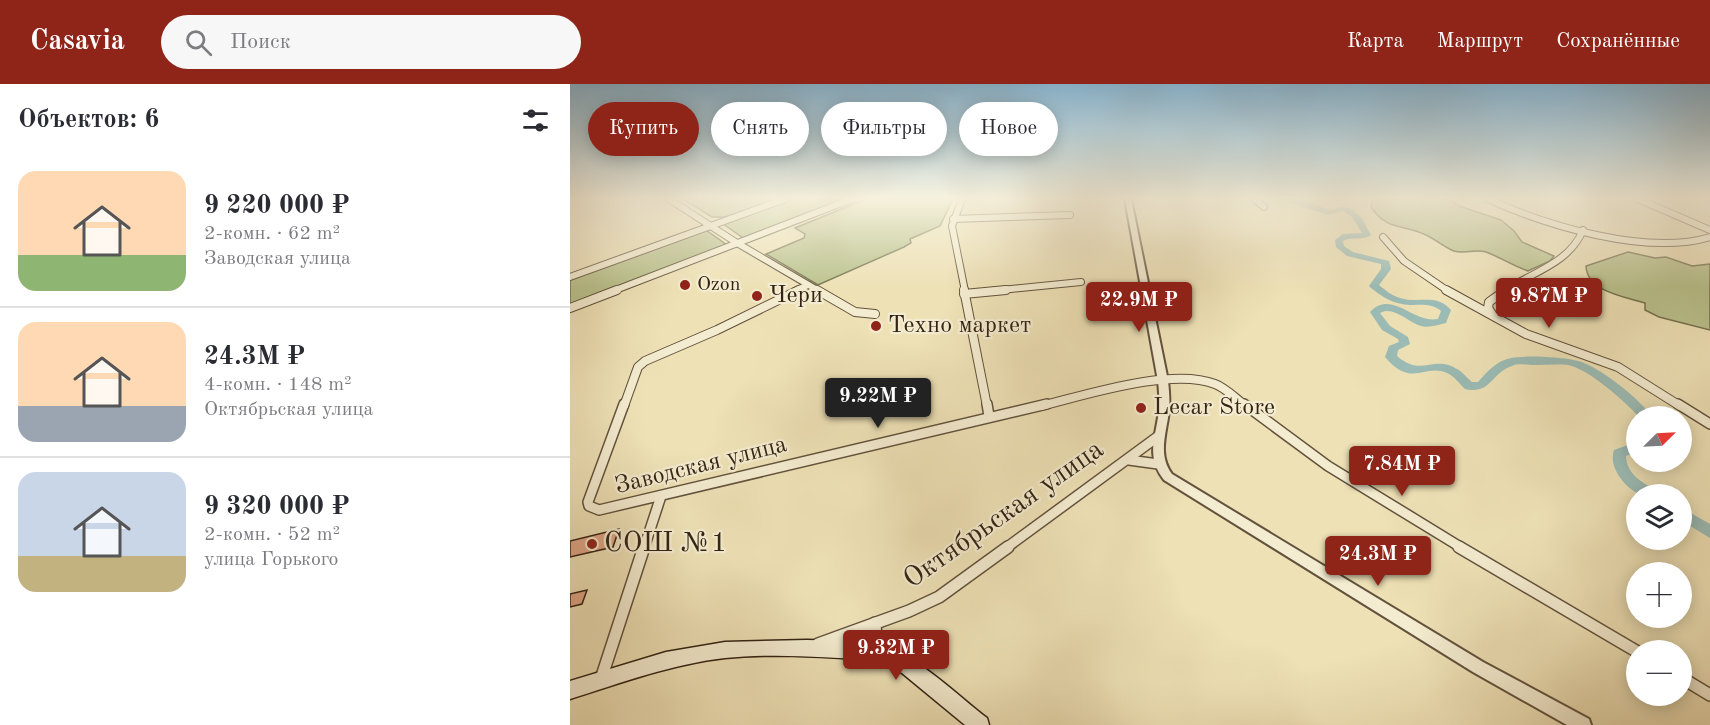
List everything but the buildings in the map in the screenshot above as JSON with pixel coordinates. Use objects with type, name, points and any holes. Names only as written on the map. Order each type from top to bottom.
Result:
[{"type":"main road","points":[[570,690],[697,654],[725,650],[807,648],[872,652],[885,655],[908,667],[980,725]]},
{"type":"street","points":[[570,277],[700,229]]},
{"type":"street","points":[[716,229],[736,243],[855,312],[875,314]]},
{"type":"street","points":[[570,308],[773,229]]},
{"type":"street","points":[[953,229],[989,416]]},
{"type":"street","points":[[1134,229],[1162,381],[1164,409],[1158,464],[1168,477],[1478,667],[1580,724]]},
{"type":"street","points":[[1579,229],[1670,244],[1686,244],[1710,237]]},
{"type":"street","points":[[1492,314],[1488,308],[1489,302],[1513,285],[1547,270],[1576,245],[1583,230]]},
{"type":"street","points":[[1383,237],[1413,268],[1454,295],[1537,339],[1618,368],[1710,424]]},
{"type":"street","points":[[964,294],[1081,282]]},
{"type":"street","name":"Заводская улица","points":[[808,285],[717,330],[645,361],[638,367],[588,502],[593,509],[599,510],[661,496],[989,416],[1119,387],[1162,381],[1197,380],[1218,385],[1328,466],[1389,505],[1626,645]]},
{"type":"street","points":[[1699,417],[1710,413]]},
{"type":"street","name":"Октябрьская улица","points":[[807,648],[909,611],[957,586],[1160,435]]},
{"type":"street","name":"Октябрьская улица","points":[[1129,460],[1158,464]]},
{"type":"street","points":[[602,680],[661,496]]},
{"type":"street","points":[[875,623],[876,639],[885,655]]},
{"type":"street","points":[[1692,684],[1710,695]]},
{"type":"green space","points":[[730,229],[767,229],[743,238]]},
{"type":"green space","points":[[797,229],[933,229],[910,239],[911,243],[904,247],[818,285],[766,254],[804,238],[805,234]]},
{"type":"green space","points":[[1407,229],[1512,229],[1522,242],[1554,256],[1550,261],[1528,271],[1486,252],[1454,251],[1418,232]]},
{"type":"green space","points":[[706,230],[727,245],[570,305],[570,279]]},
{"type":"green space","points":[[1628,252],[1655,258],[1666,257],[1692,266],[1710,264],[1710,330],[1659,317],[1645,310],[1645,303],[1618,296],[1600,288],[1588,275],[1586,266]]},
{"type":"waterway","points":[[1364,229],[1367,235],[1346,236],[1339,240],[1340,247],[1350,254],[1386,263],[1386,269],[1374,286],[1396,300],[1432,302],[1446,310],[1442,321],[1430,323],[1417,321],[1393,308],[1381,308],[1375,312],[1386,328],[1403,337],[1405,344],[1393,348],[1391,357],[1403,367],[1412,370],[1441,367],[1455,372],[1469,386],[1481,386],[1496,369],[1512,361],[1569,362],[1582,366],[1630,399],[1636,406]]},
{"type":"waterway","points":[[1626,451],[1619,453],[1619,461],[1624,473],[1635,484]]},
{"type":"waterway","points":[[1692,520],[1710,532]]},
{"type":"place","name":"Ozon","points":[[685,285]]},
{"type":"place","name":"Чери","points":[[757,296]]},
{"type":"place","name":"Техно маркет","points":[[876,326]]},
{"type":"place","name":"Lecar Store","points":[[1141,408]]},
{"type":"place","name":"СОШ №1","points":[[592,544]]}]
